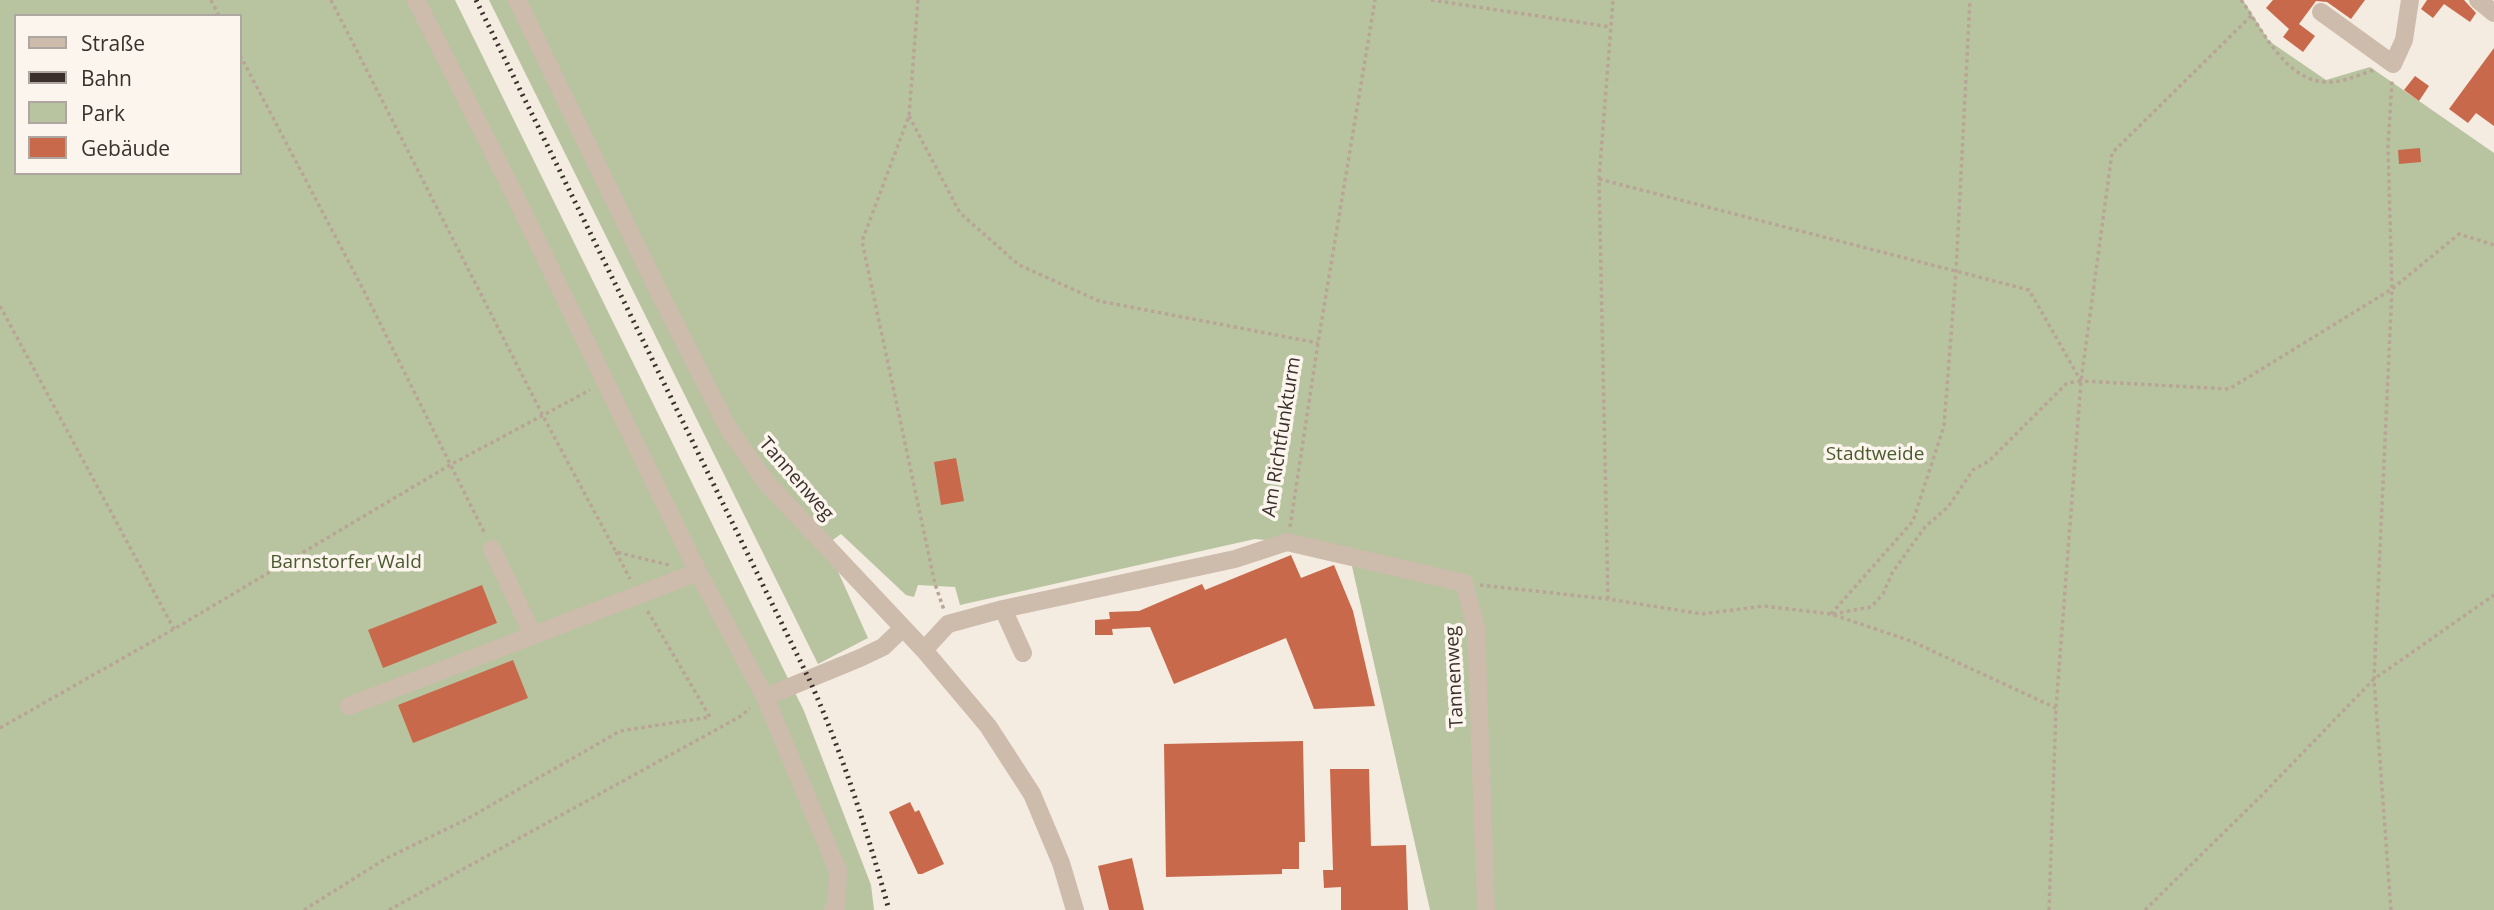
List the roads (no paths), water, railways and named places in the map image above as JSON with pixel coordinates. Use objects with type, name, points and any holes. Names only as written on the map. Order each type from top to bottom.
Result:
[{"type":"street","points":[[416,0],[514,194],[698,572],[765,697],[838,872],[834,908]]},
{"type":"street","name":"Tannenweg","points":[[517,0],[728,428],[766,482],[924,650],[989,726],[1032,794],[1061,863],[1075,910]]},
{"type":"street","points":[[2320,12],[2393,64],[2404,40],[2410,0]]},
{"type":"street","points":[[2478,0],[2494,13]]},
{"type":"street","name":"Am Richtfunkturm","points":[[924,650],[948,624],[1003,608],[1235,559],[1287,542],[1464,583]]},
{"type":"street","points":[[492,549],[533,635]]},
{"type":"street","points":[[349,706],[698,572]]},
{"type":"street","name":"Tannenweg","points":[[1464,583],[1476,628],[1486,910]]},
{"type":"street","points":[[1003,608],[1023,653]]},
{"type":"street","points":[[765,697],[860,659],[883,647],[903,628]]},
{"type":"railway","points":[[476,0],[809,679],[853,793],[889,910]]},
{"type":"park label","name":"Stadtweide","points":[[1875,455]]},
{"type":"park label","name":"Barnstorfer Wald","points":[[346,563]]}]
